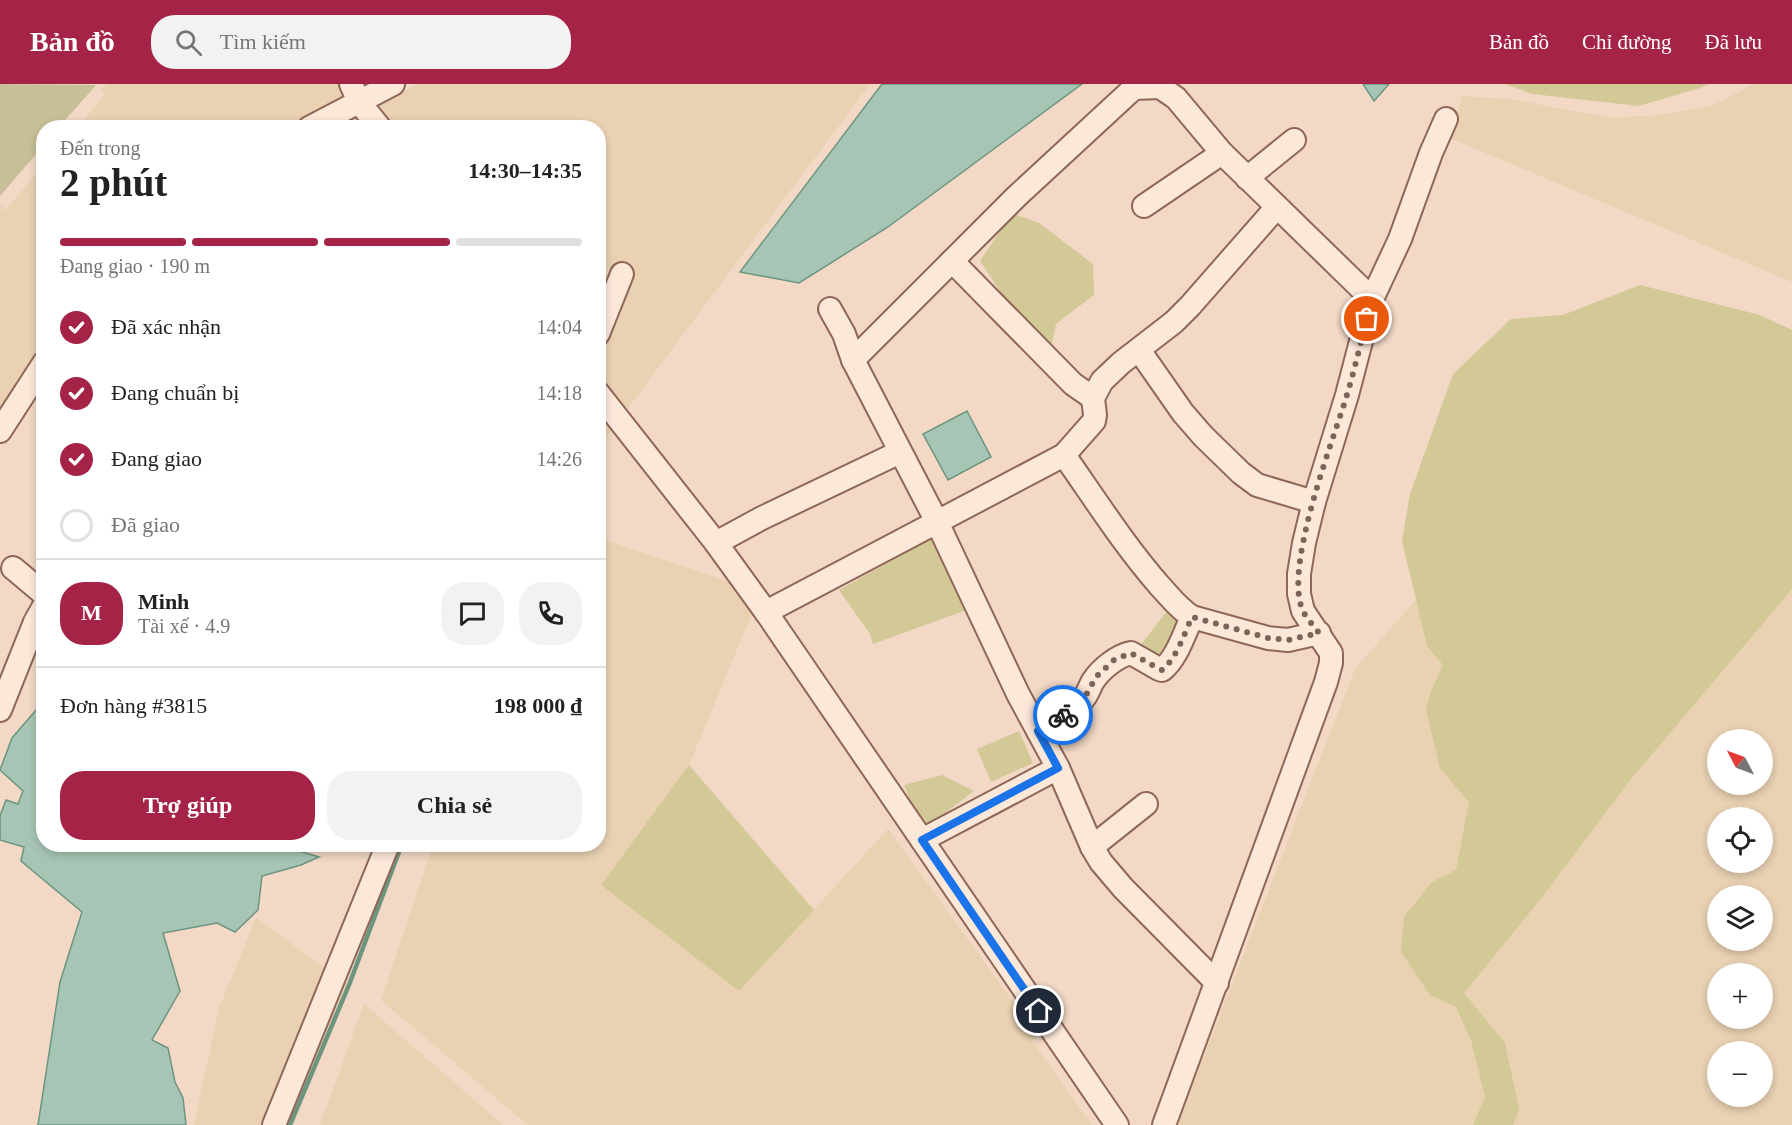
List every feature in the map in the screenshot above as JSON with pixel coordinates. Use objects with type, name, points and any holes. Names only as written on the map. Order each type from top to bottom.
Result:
[{"type":"street","points":[[320,120],[355,93],[393,84]]},
{"type":"street","points":[[853,360],[1017,196],[1133,86],[1165,90],[1176,99],[1222,153],[1372,299]]},
{"type":"street","points":[[355,93],[374,120]]},
{"type":"street","points":[[1164,1125],[1326,682],[1331,663],[1331,652],[1303,611],[1299,594],[1299,574],[1304,543],[1372,299],[1397,246],[1446,119]]},
{"type":"street","points":[[1247,178],[1294,140]]},
{"type":"street","points":[[1144,206],[1222,153]]},
{"type":"street","points":[[766,612],[1064,454],[1094,421],[1093,398],[1102,381],[1121,363],[1174,322],[1203,293],[1276,208]]},
{"type":"street","points":[[952,261],[1073,384],[1093,398]]},
{"type":"street","points":[[606,314],[622,274]]},
{"type":"street","points":[[830,309],[844,334],[853,360],[937,522],[1009,675],[1058,768],[1092,847],[1101,862],[1123,888],[1217,983]]},
{"type":"street","points":[[1138,350],[1183,413],[1241,473],[1257,484],[1314,502]]},
{"type":"street","points":[[0,431],[36,375]]},
{"type":"street","points":[[606,403],[716,543],[766,612],[1118,1125]]},
{"type":"street","points":[[716,543],[762,518],[900,452]]},
{"type":"street","points":[[1064,454],[1122,539],[1151,576],[1180,608],[1192,617],[1268,638],[1288,640],[1319,633]]},
{"type":"street","points":[[13,568],[36,587]]},
{"type":"street","points":[[1038,731],[1073,708],[1085,697],[1096,677],[1114,660],[1125,654],[1131,653],[1159,669],[1166,668],[1192,617]]},
{"type":"street","points":[[3,695],[36,620]]},
{"type":"street","points":[[922,840],[1058,768]]},
{"type":"street","points":[[1092,847],[1146,804]]},
{"type":"street","points":[[274,1125],[385,852]]},
{"type":"shaded area","points":[[0,84],[96,85],[65,120],[36,120],[36,154],[0,196]]},
{"type":"shaded area","points":[[109,84],[392,84],[332,120],[84,120],[104,96],[101,88]]},
{"type":"shaded area","points":[[419,84],[870,84],[606,438],[606,120],[343,120]]},
{"type":"shaded area","points":[[882,84],[1082,84],[888,227],[799,283],[740,272]]},
{"type":"shaded area","points":[[1363,84],[1389,84],[1374,101]]},
{"type":"shaded area","points":[[1505,84],[1709,84],[1639,106],[1532,94]]},
{"type":"shaded area","points":[[1754,84],[1792,84],[1792,282],[1450,138],[1462,96],[1509,99],[1611,118],[1660,115],[1713,105]]},
{"type":"shaded area","points":[[36,174],[36,368],[0,430],[0,205],[2,204],[5,211]]},
{"type":"shaded area","points":[[1012,213],[1039,223],[1093,264],[1094,295],[1056,324],[1048,364],[980,261]]},
{"type":"shaded area","points":[[1640,285],[1760,315],[1792,330],[1792,589],[1631,779],[1539,901],[1464,993],[1505,1043],[1519,1109],[1513,1125],[1473,1125],[1485,1097],[1471,1040],[1456,1007],[1430,995],[1401,952],[1404,917],[1432,882],[1456,870],[1469,802],[1440,768],[1426,709],[1431,691],[1443,665],[1427,646],[1402,541],[1410,494],[1453,374],[1511,319],[1563,315]]},
{"type":"shaded area","points":[[1617,372],[1792,519],[1792,1125],[1177,1125],[1355,669]]},
{"type":"shaded area","points":[[967,411],[991,457],[948,480],[923,434]]},
{"type":"shaded area","points":[[932,538],[969,609],[873,644],[870,634],[839,590]]},
{"type":"shaded area","points":[[606,540],[733,583],[753,611],[689,765],[601,885],[739,991],[888,829],[1037,1035],[1032,1041],[1092,1125],[528,1125],[381,1000],[431,852],[606,852]]},
{"type":"shaded area","points":[[1167,611],[1183,626],[1161,664],[1139,647]]},
{"type":"shaded area","points":[[36,710],[36,852],[302,852],[319,857],[301,865],[262,876],[258,910],[235,932],[217,923],[163,933],[180,991],[152,1040],[168,1048],[175,1082],[183,1098],[186,1125],[38,1125],[60,982],[82,912],[21,861],[24,847],[0,840],[0,816],[6,800],[18,804],[23,791],[0,770],[12,738]]},
{"type":"shaded area","points":[[1019,731],[1033,763],[991,782],[977,749]]},
{"type":"shaded area","points":[[689,765],[814,910],[739,991],[601,885]]},
{"type":"shaded area","points":[[942,775],[974,791],[924,829],[904,785]]},
{"type":"shaded area","points":[[256,918],[349,985],[290,1125],[194,1125],[219,1008]]},
{"type":"shaded area","points":[[364,1004],[503,1125],[320,1125]]},
{"type":"waterway","points":[[290,1125],[349,985],[399,852]]},
{"type":"way so far","points":[[1063,715],[1085,697],[1096,677],[1114,660],[1125,654],[1131,653],[1159,669],[1166,668],[1192,617],[1268,638],[1288,640],[1319,633],[1301,606],[1299,574],[1301,558],[1314,502],[1347,395],[1367,319]]},
{"type":"route","points":[[1039,1011],[922,840],[1058,768],[1038,731],[1063,715]]}]
